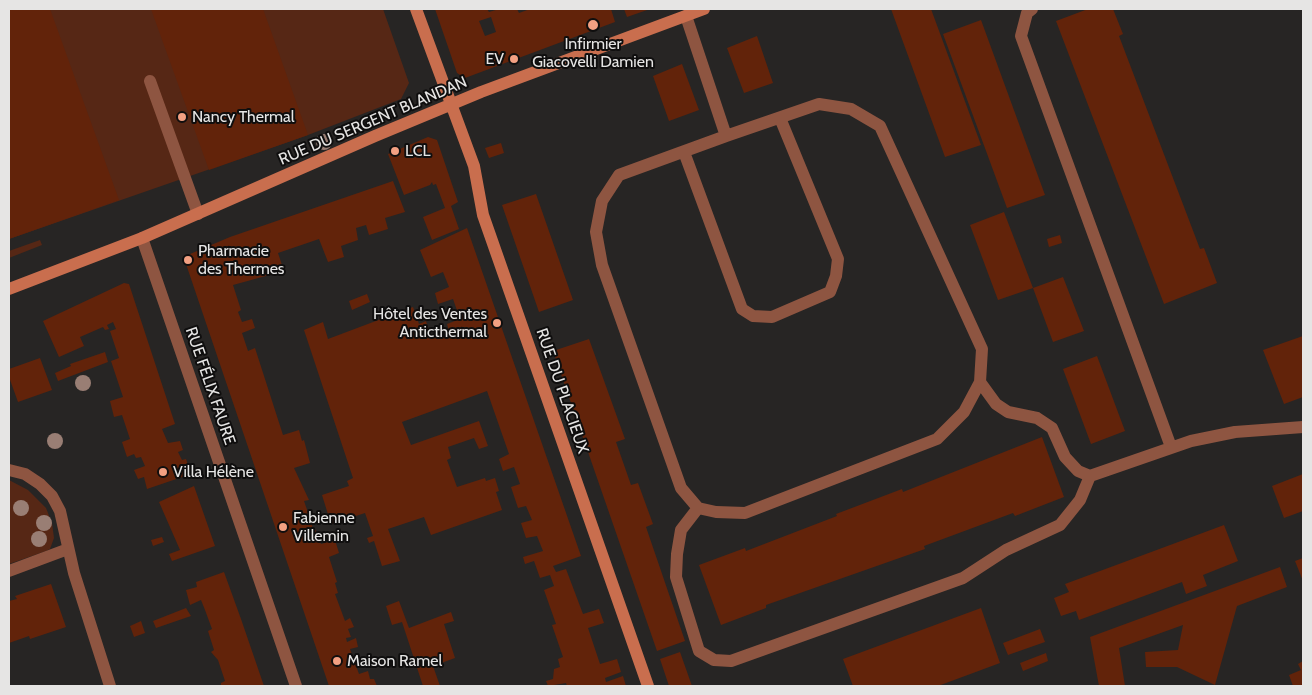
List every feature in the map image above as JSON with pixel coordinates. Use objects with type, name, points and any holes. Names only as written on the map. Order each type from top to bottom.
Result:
[{"type":"street","name":"RUE DU PLACIEUX","points":[[416,9],[474,166],[483,215],[648,686]]},
{"type":"street","name":"RUE DU SERGENT BLANDAN","points":[[9,289],[142,238],[451,104],[704,9]]},
{"type":"street","points":[[1032,9],[1027,13],[1021,36],[1171,447]]},
{"type":"street","points":[[686,16],[726,136]]},
{"type":"street","points":[[150,81],[198,214]]},
{"type":"street","points":[[819,104],[851,110],[880,126],[982,349],[980,382],[964,412],[937,439],[744,513],[716,512],[698,508],[681,488],[602,265],[596,232],[602,201],[618,176],[780,118],[819,104]]},
{"type":"street","points":[[684,152],[742,309],[753,316],[772,317],[830,292],[836,276],[838,259],[780,118]]},
{"type":"street","name":"RUE FÉLIX FAURE","points":[[142,238],[296,686]]},
{"type":"street","points":[[980,382],[996,404],[1008,412],[1037,418],[1052,428],[1065,457],[1078,471],[1090,476],[1191,441],[1235,432],[1303,427]]},
{"type":"street","points":[[9,470],[25,474],[52,496],[60,511],[68,548],[110,686]]},
{"type":"street","points":[[698,508],[681,530],[676,577],[699,651],[714,660],[730,661],[963,578],[1006,550],[1060,525],[1080,500],[1090,476]]},
{"type":"street","points":[[9,570],[68,548]]},
{"type":"shaded area","name":"Nancy Thermal","points":[[9,9],[383,9],[409,83],[401,99],[308,135],[9,239]]},
{"type":"shaded area","points":[[40,240],[42,245],[9,258],[9,251]]},
{"type":"shaded area","points":[[9,480],[28,490],[46,508],[52,523],[54,538],[50,549],[9,564]]},
{"type":"building","points":[[9,9],[50,9],[119,200],[9,239]]},
{"type":"building","points":[[151,9],[263,9],[308,135],[209,170]]},
{"type":"building","points":[[435,9],[487,9],[489,12],[499,9],[517,9],[519,13],[530,9],[611,9],[615,22],[465,78],[457,73]],"holes":[[[491,17],[496,32],[485,36],[479,21]]]},
{"type":"building","points":[[624,9],[650,9],[627,17]]},
{"type":"building","points":[[891,9],[931,9],[981,145],[945,157]]},
{"type":"building","points":[[1088,9],[1113,9],[1123,34],[1119,36],[1200,249],[1204,248],[1217,283],[1164,304],[1056,21]]},
{"type":"building","points":[[981,20],[1045,195],[1007,208],[943,34]]},
{"type":"building","points":[[757,36],[773,83],[744,93],[727,48]]},
{"type":"building","points":[[682,64],[699,110],[669,121],[653,76]]},
{"type":"building","points":[[428,137],[437,140],[458,202],[451,206],[459,229],[432,240],[423,217],[445,208],[436,184],[433,185],[432,182],[430,185],[404,195],[388,154]]},
{"type":"building","points":[[501,143],[504,153],[489,158],[485,148]]},
{"type":"building","points":[[393,181],[405,212],[385,218],[388,229],[369,235],[366,225],[356,228],[358,240],[341,246],[344,257],[328,262],[319,239],[278,253],[284,271],[233,285],[241,310],[238,312],[242,322],[252,319],[255,328],[242,333],[248,351],[255,348],[283,435],[299,430],[302,441],[304,440],[310,463],[294,468],[309,500],[304,501],[311,521],[313,520],[315,524],[312,525],[313,530],[315,529],[321,544],[335,540],[339,553],[329,557],[337,582],[335,583],[338,593],[335,594],[345,621],[350,618],[354,627],[348,629],[351,637],[346,638],[347,642],[356,638],[358,647],[350,649],[359,674],[368,671],[370,679],[374,679],[377,686],[329,686],[186,264],[190,254],[230,237]]},
{"type":"building","points":[[536,194],[573,300],[539,312],[502,205]]},
{"type":"building","points":[[1004,212],[1033,288],[998,300],[970,225]]},
{"type":"building","points":[[467,228],[581,556],[553,566],[556,572],[566,569],[583,614],[599,609],[604,623],[588,628],[600,664],[617,659],[621,672],[605,678],[606,682],[623,676],[626,686],[567,686],[566,683],[548,686],[546,681],[553,679],[554,669],[560,667],[558,659],[563,657],[552,625],[556,624],[544,590],[554,586],[550,575],[540,578],[534,561],[525,564],[523,557],[543,551],[537,536],[526,538],[521,523],[532,520],[526,506],[518,508],[511,487],[520,484],[514,467],[503,471],[499,459],[509,454],[487,391],[402,422],[411,445],[479,421],[488,446],[479,449],[474,438],[448,447],[451,458],[447,460],[457,487],[485,478],[486,481],[495,478],[499,491],[496,492],[502,510],[431,535],[424,517],[388,529],[400,561],[382,566],[374,541],[369,543],[367,538],[373,536],[365,513],[331,524],[322,495],[349,486],[347,481],[353,478],[304,330],[323,322],[328,339],[413,307],[419,324],[426,321],[431,338],[449,331],[447,324],[460,319],[453,299],[438,304],[435,293],[449,287],[443,272],[431,277],[420,250]]},
{"type":"building","points":[[1060,235],[1062,243],[1049,247],[1047,239]]},
{"type":"building","points":[[1063,277],[1084,331],[1053,342],[1033,288]]},
{"type":"building","points":[[124,283],[129,284],[175,424],[162,429],[168,443],[180,441],[183,450],[178,452],[182,460],[186,459],[191,474],[147,489],[144,477],[138,479],[134,470],[145,466],[141,457],[136,458],[134,454],[127,457],[122,442],[130,439],[122,415],[114,417],[110,401],[123,397],[111,361],[119,358],[110,331],[116,329],[113,322],[107,325],[109,329],[105,330],[103,327],[80,337],[84,346],[59,357],[43,321]]},
{"type":"building","points":[[367,294],[370,302],[352,310],[349,301]]},
{"type":"building","points":[[1303,336],[1303,397],[1284,404],[1263,350]]},
{"type":"building","points":[[589,339],[625,439],[616,442],[631,485],[638,483],[653,524],[646,527],[685,641],[657,651],[553,351]]},
{"type":"building","points":[[105,352],[108,362],[58,381],[55,373],[71,366],[70,364]]},
{"type":"building","points":[[1097,356],[1125,431],[1091,444],[1063,369]]},
{"type":"building","points":[[40,358],[52,390],[18,402],[9,377],[9,369]]},
{"type":"building","points":[[1042,437],[1064,497],[1015,516],[1013,513],[924,546],[925,549],[766,605],[766,608],[721,625],[699,565],[745,548],[746,551],[837,516],[836,514],[902,489],[903,492]]},
{"type":"building","points":[[1303,474],[1303,511],[1284,518],[1272,486]]},
{"type":"building","points":[[194,486],[215,546],[172,561],[169,554],[180,550],[159,502]]},
{"type":"building","points":[[1224,525],[1238,561],[1203,575],[1207,586],[1186,594],[1182,582],[1079,620],[1076,611],[1061,616],[1054,598],[1069,592],[1065,584]]},
{"type":"building","points":[[162,537],[164,542],[153,546],[151,540]]},
{"type":"building","points":[[1303,558],[1303,581],[1295,561]]},
{"type":"building","points":[[1280,567],[1287,587],[1237,606],[1215,685],[1177,667],[1146,667],[1145,652],[1178,650],[1183,625],[1119,648],[1125,686],[1099,686],[1090,637]]},
{"type":"building","points":[[224,572],[264,686],[221,686],[221,683],[225,681],[218,660],[211,652],[214,650],[208,631],[212,629],[205,610],[201,600],[190,605],[186,590],[197,587],[196,582]]},
{"type":"building","points":[[51,584],[66,627],[30,639],[29,636],[9,643],[9,601],[17,599],[15,596]]},
{"type":"building","points":[[399,601],[409,628],[451,612],[454,621],[444,624],[455,658],[433,666],[440,686],[423,686],[402,622],[392,625],[386,606]]},
{"type":"building","points":[[186,608],[191,616],[156,628],[153,621]]},
{"type":"building","points":[[981,608],[1000,663],[938,686],[853,686],[843,659]]},
{"type":"building","points":[[141,621],[145,633],[134,637],[130,626]]},
{"type":"building","points":[[1040,629],[1045,642],[1008,655],[1003,643]]},
{"type":"building","points":[[680,652],[692,686],[669,686],[660,659]]},
{"type":"building","points":[[1046,653],[1048,661],[1023,671],[1020,663]]},
{"type":"building","points":[[1303,661],[1303,686],[1293,686],[1289,675],[1301,670],[1298,664]]},
{"type":"place","name":"Infirmier Giacovelli Damien","points":[[593,25]]},
{"type":"place","name":"EV","points":[[514,59]]},
{"type":"place","name":"Nancy Thermal","points":[[182,117]]},
{"type":"place","name":"LCL","points":[[395,151]]},
{"type":"place","name":"Pharmacie des Thermes","points":[[188,260]]},
{"type":"place","name":"Hôtel des Ventes Anticthermal","points":[[497,323]]},
{"type":"place","name":"Villa Hélène","points":[[163,472]]},
{"type":"place","name":"Fabienne Villemin","points":[[283,527]]},
{"type":"place","name":"Maison Ramel","points":[[337,661]]}]
